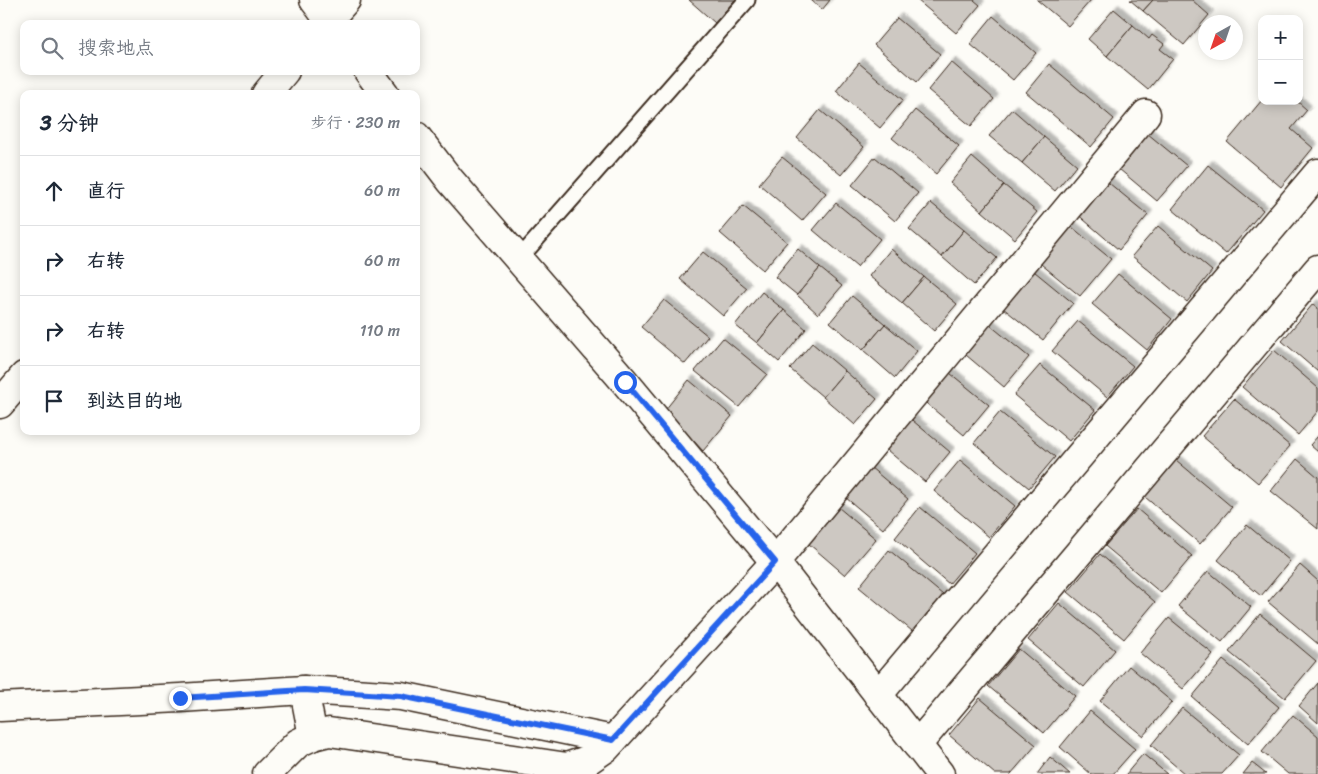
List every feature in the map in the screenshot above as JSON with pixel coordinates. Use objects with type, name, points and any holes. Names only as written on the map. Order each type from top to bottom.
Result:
[{"type":"street","points":[[269,90],[282,75]]},
{"type":"street","points":[[371,75],[382,90]]},
{"type":"street","points":[[268,774],[298,743],[313,736],[329,732],[568,767],[590,759],[606,748],[775,562],[1146,114]]},
{"type":"street","points":[[420,141],[450,180],[625,382],[775,562],[940,774]]},
{"type":"street","points":[[878,695],[1318,173]]},
{"type":"street","points":[[918,745],[1318,270]]},
{"type":"street","points":[[0,404],[20,381]]},
{"type":"street","points":[[0,707],[304,690],[401,696],[613,740]]},
{"type":"street","points":[[304,690],[313,736]]},
{"type":"lane","points":[[519,259],[748,0]]},
{"type":"building","points":[[689,0],[735,0],[715,23]]},
{"type":"building","points":[[811,0],[830,0],[822,10]]},
{"type":"building","points":[[917,0],[974,0],[980,5],[956,33]]},
{"type":"building","points":[[1037,0],[1091,0],[1068,26]]},
{"type":"building","points":[[1130,0],[1153,0],[1143,11]]},
{"type":"building","points":[[1153,0],[1192,0],[1209,15],[1198,15],[1198,28],[1184,45],[1143,11]]},
{"type":"building","points":[[1114,9],[1133,25],[1107,56],[1088,39]]},
{"type":"building","points":[[993,16],[1036,53],[1013,80],[970,44]]},
{"type":"building","points":[[897,18],[940,54],[917,82],[874,45]]},
{"type":"building","points":[[1133,25],[1149,39],[1152,35],[1164,44],[1160,49],[1173,59],[1148,90],[1107,56]]},
{"type":"building","points":[[951,62],[994,99],[971,126],[928,90]]},
{"type":"building","points":[[859,63],[903,100],[880,128],[836,91]]},
{"type":"building","points":[[1049,64],[1114,119],[1091,147],[1026,92]]},
{"type":"building","points":[[1258,105],[1301,105],[1307,110],[1291,129],[1313,148],[1281,187],[1227,142]]},
{"type":"building","points":[[1012,109],[1044,137],[1022,163],[989,136]]},
{"type":"building","points":[[820,110],[864,147],[841,175],[797,138]]},
{"type":"building","points":[[915,110],[959,146],[936,174],[892,138]]},
{"type":"building","points":[[1142,129],[1187,166],[1157,201],[1113,164]]},
{"type":"building","points":[[1044,137],[1077,165],[1055,191],[1022,163]]},
{"type":"building","points":[[782,157],[826,193],[802,221],[759,184]]},
{"type":"building","points":[[875,157],[918,193],[895,221],[852,185]]},
{"type":"building","points":[[972,157],[1004,185],[982,211],[950,183]]},
{"type":"building","points":[[1208,165],[1263,210],[1226,254],[1172,209]]},
{"type":"building","points":[[1104,179],[1148,215],[1119,250],[1076,213]]},
{"type":"building","points":[[1004,185],[1037,212],[1015,239],[982,211]]},
{"type":"building","points":[[836,203],[880,239],[857,267],[813,230]]},
{"type":"building","points":[[931,203],[964,230],[942,257],[909,229]]},
{"type":"building","points":[[743,206],[787,242],[763,270],[720,233]]},
{"type":"building","points":[[1067,223],[1111,259],[1080,296],[1036,260]]},
{"type":"building","points":[[1158,226],[1212,271],[1187,302],[1132,256]]},
{"type":"building","points":[[964,230],[997,258],[974,285],[942,257]]},
{"type":"building","points":[[798,249],[820,268],[797,295],[775,277]]},
{"type":"building","points":[[891,249],[924,277],[902,303],[869,276]]},
{"type":"building","points":[[703,252],[747,288],[723,316],[680,279]]},
{"type":"building","points":[[1029,267],[1073,303],[1043,340],[998,304]]},
{"type":"building","points":[[820,268],[842,286],[818,314],[797,295]]},
{"type":"building","points":[[1118,274],[1172,319],[1147,350],[1092,304]]},
{"type":"building","points":[[924,277],[957,304],[934,331],[902,303]]},
{"type":"building","points":[[762,292],[784,310],[757,343],[735,325]]},
{"type":"building","points":[[852,296],[885,324],[863,350],[830,322]]},
{"type":"building","points":[[664,300],[708,336],[685,364],[641,327]]},
{"type":"building","points":[[1313,304],[1318,308],[1318,372],[1282,341]]},
{"type":"building","points":[[784,310],[806,329],[779,362],[757,343]]},
{"type":"building","points":[[985,321],[1029,357],[1004,387],[960,350]]},
{"type":"building","points":[[1078,321],[1133,366],[1107,397],[1052,351]]},
{"type":"building","points":[[885,324],[917,351],[895,378],[863,350]]},
{"type":"building","points":[[723,338],[767,374],[739,407],[695,371]]},
{"type":"building","points":[[812,343],[845,371],[823,397],[790,369]]},
{"type":"building","points":[[1274,350],[1318,388],[1318,411],[1298,435],[1242,387]]},
{"type":"building","points":[[1040,365],[1095,410],[1069,441],[1014,395]]},
{"type":"building","points":[[945,369],[989,405],[964,435],[920,398]]},
{"type":"building","points":[[845,371],[877,399],[855,425],[823,397]]},
{"type":"building","points":[[689,380],[732,416],[703,451],[665,410]]},
{"type":"building","points":[[1234,399],[1290,446],[1258,483],[1202,436]]},
{"type":"building","points":[[1000,412],[1055,457],[1029,488],[974,443]]},
{"type":"building","points":[[906,415],[950,452],[925,482],[881,445]]},
{"type":"building","points":[[1318,436],[1318,452],[1310,445]]},
{"type":"building","points":[[1297,459],[1318,477],[1318,529],[1271,491]]},
{"type":"building","points":[[960,460],[1015,506],[989,537],[934,491]]},
{"type":"building","points":[[1176,460],[1232,507],[1200,544],[1145,497]]},
{"type":"building","points":[[864,462],[908,499],[883,529],[839,492]]},
{"type":"building","points":[[832,502],[876,539],[845,575],[802,538]]},
{"type":"building","points":[[920,507],[975,553],[949,584],[895,538]]},
{"type":"building","points":[[1137,509],[1192,556],[1161,593],[1105,546]]},
{"type":"building","points":[[1247,525],[1290,561],[1261,596],[1218,560]]},
{"type":"building","points":[[889,550],[943,595],[912,631],[859,587]]},
{"type":"building","points":[[1100,554],[1155,602],[1124,639],[1068,592]]},
{"type":"building","points":[[1300,565],[1318,581],[1318,644],[1268,602]]},
{"type":"building","points":[[1208,571],[1251,607],[1222,642],[1178,606]]},
{"type":"building","points":[[1059,603],[1115,650],[1084,687],[1028,640]]},
{"type":"building","points":[[1260,614],[1316,661],[1285,698],[1229,652]]},
{"type":"building","points":[[1169,618],[1213,654],[1183,689],[1140,653]]},
{"type":"building","points":[[1019,649],[1075,696],[1044,733],[988,686]]},
{"type":"building","points":[[1223,660],[1279,707],[1248,744],[1192,697]]},
{"type":"building","points":[[1129,666],[1172,702],[1143,736],[1100,701]]},
{"type":"building","points":[[1318,683],[1318,723],[1299,706]]},
{"type":"building","points":[[980,698],[1036,745],[1011,774],[995,774],[949,735]]},
{"type":"building","points":[[1182,708],[1239,755],[1222,774],[1185,774],[1151,745]]},
{"type":"building","points":[[1090,711],[1135,749],[1113,774],[1091,774],[1060,747]]},
{"type":"building","points":[[1293,715],[1318,736],[1318,774],[1288,774],[1262,752]]},
{"type":"building","points":[[1143,754],[1167,774],[1126,774]]},
{"type":"building","points":[[1050,757],[1070,774],[1037,774]]},
{"type":"building","points":[[1252,763],[1266,774],[1243,774]]},
{"type":"route","points":[[180,698],[304,690],[401,696],[613,740],[775,562],[625,382]]}]
